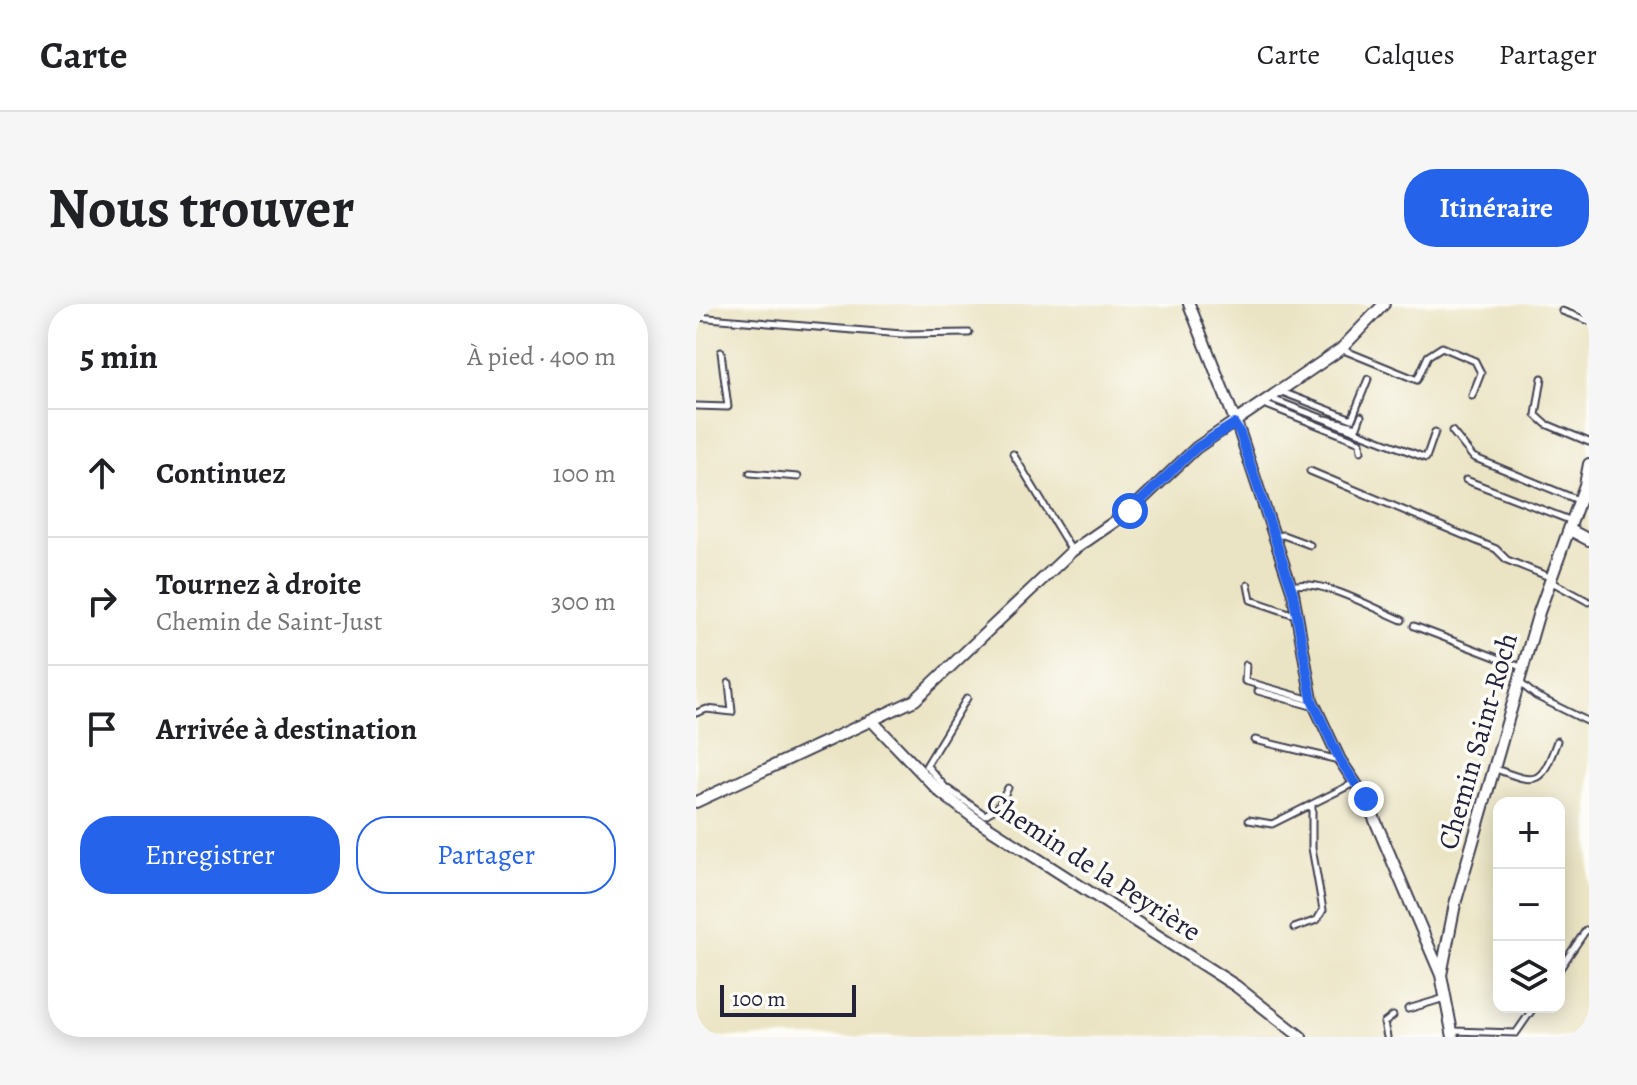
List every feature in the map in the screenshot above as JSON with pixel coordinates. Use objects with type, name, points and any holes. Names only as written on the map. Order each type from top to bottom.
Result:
[{"type":"street","points":[[1189,304],[1240,433],[1291,586],[1314,704],[1340,760],[1366,799],[1441,975]]},
{"type":"street","points":[[696,802],[872,721],[931,687],[1072,551],[1114,524],[1188,455],[1341,349],[1379,306]]},
{"type":"street","name":"Chemin Saint-Roch","points":[[1452,1034],[1441,975],[1455,904],[1496,769],[1522,667],[1580,500],[1589,464]]},
{"type":"street","points":[[1571,526],[1589,540]]},
{"type":"street","name":"Chemin de la Peyrière","points":[[872,721],[974,818],[1236,986],[1301,1037]]},
{"type":"lane","points":[[1562,311],[1589,321]]},
{"type":"lane","points":[[696,317],[902,334],[969,333]]},
{"type":"lane","points":[[1341,349],[1417,380],[1428,356],[1442,347],[1475,361],[1481,373],[1472,396]]},
{"type":"lane","points":[[696,406],[728,407],[721,352]]},
{"type":"lane","points":[[1542,378],[1536,415],[1546,424],[1589,442]]},
{"type":"lane","points":[[1282,392],[1352,419],[1368,379]]},
{"type":"lane","points":[[1268,402],[1426,458],[1435,432]]},
{"type":"lane","points":[[1268,402],[1360,442],[1361,451]]},
{"type":"lane","points":[[1321,419],[1357,427],[1361,416]]},
{"type":"lane","points":[[1452,431],[1473,457],[1580,500]]},
{"type":"lane","points":[[1013,454],[1072,551]]},
{"type":"lane","points":[[1310,471],[1496,549],[1507,560],[1552,580],[1589,602]]},
{"type":"lane","points":[[750,473],[798,477]]},
{"type":"lane","points":[[1466,480],[1571,526]]},
{"type":"lane","points":[[1273,536],[1283,535],[1310,545]]},
{"type":"lane","points":[[1291,586],[1300,583],[1322,587],[1402,620]]},
{"type":"lane","points":[[1248,585],[1251,600],[1297,616]]},
{"type":"lane","points":[[1414,626],[1522,667]]},
{"type":"lane","points":[[1246,665],[1245,681],[1314,704]]},
{"type":"lane","points":[[1518,682],[1536,696],[1589,722]]},
{"type":"lane","points":[[696,713],[707,709],[732,712],[729,683]]},
{"type":"lane","points":[[1258,691],[1314,704]]},
{"type":"lane","points":[[967,698],[922,767],[985,815],[998,807],[1008,788]]},
{"type":"lane","points":[[1255,740],[1340,760]]},
{"type":"lane","points":[[1496,769],[1527,781],[1533,780],[1546,770],[1557,741]]},
{"type":"lane","points":[[1249,820],[1272,824],[1355,782]]},
{"type":"lane","points":[[1294,928],[1317,920],[1323,910],[1312,848],[1312,805]]},
{"type":"lane","points":[[1565,961],[1586,930]]},
{"type":"lane","points":[[1408,1009],[1445,998]]},
{"type":"lane","points":[[1452,1034],[1516,1033],[1530,1013]]},
{"type":"lane","points":[[1387,1037],[1384,1023],[1393,1016]]},
{"type":"route","points":[[1130,511],[1196,448],[1234,424],[1240,433],[1293,593],[1312,700],[1340,760],[1366,799]]}]
